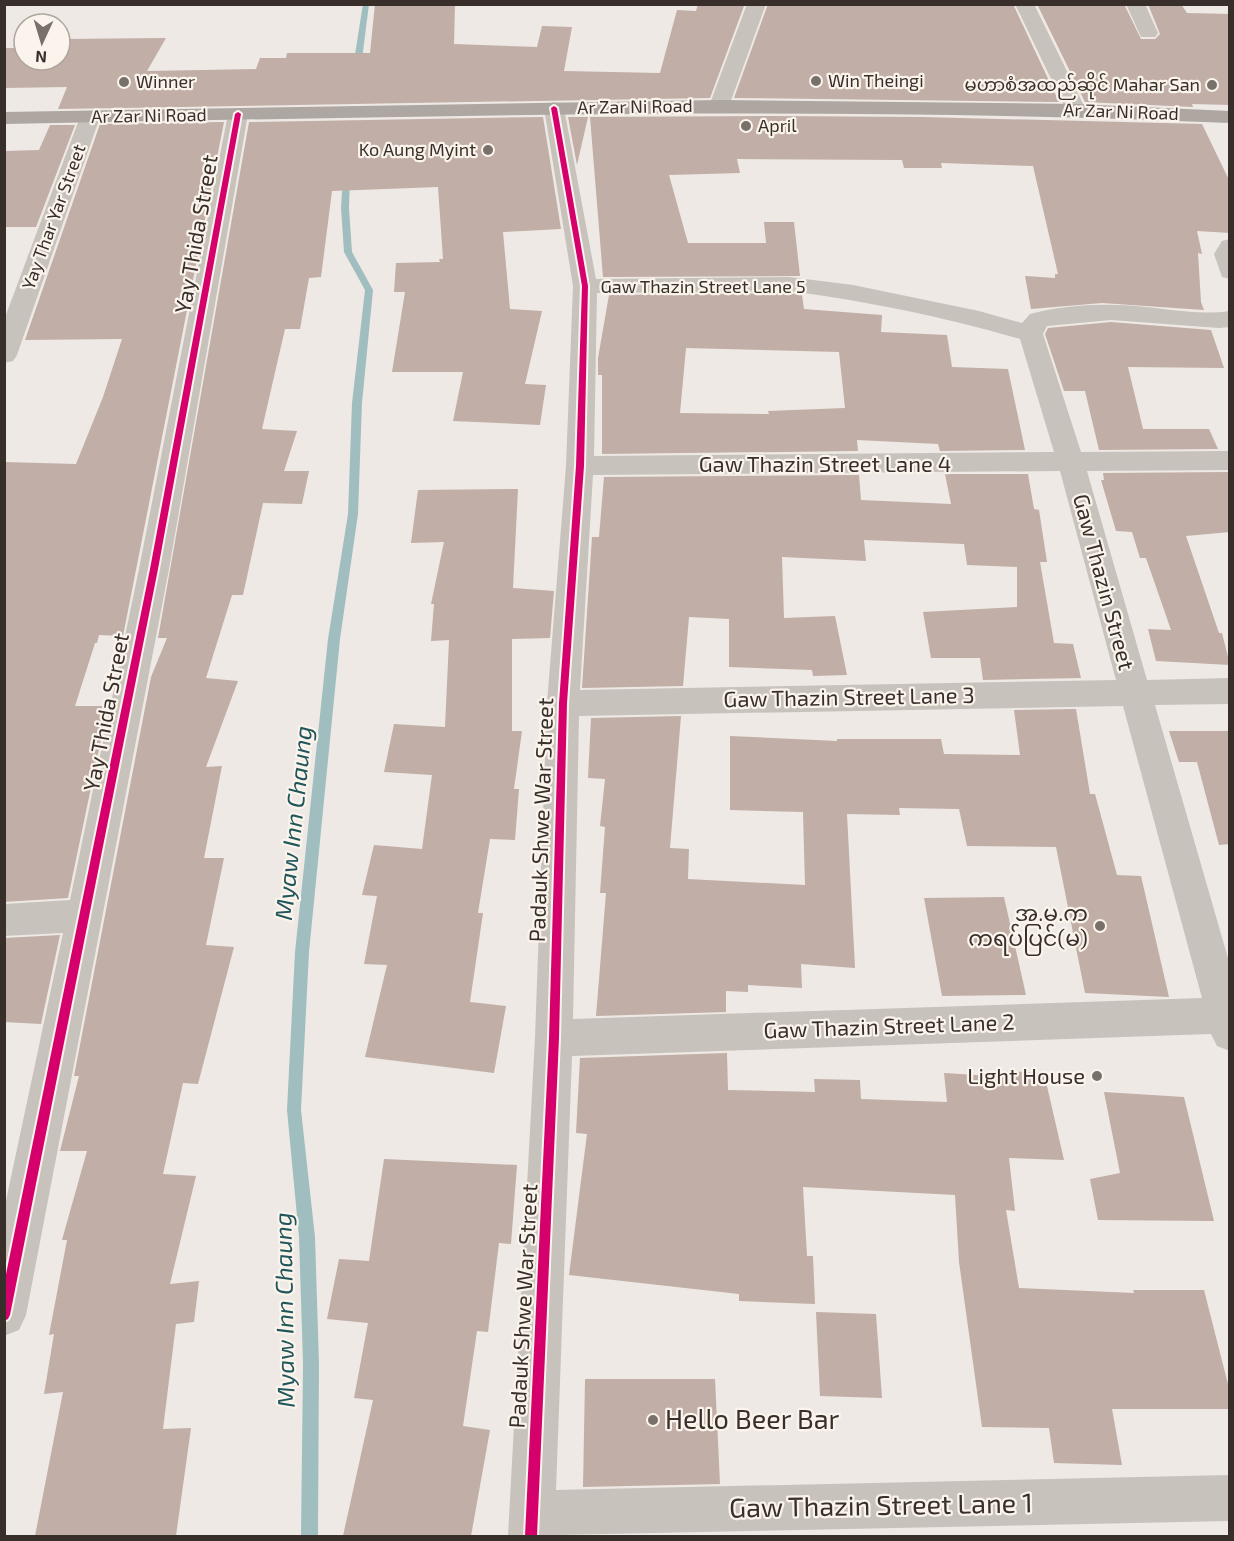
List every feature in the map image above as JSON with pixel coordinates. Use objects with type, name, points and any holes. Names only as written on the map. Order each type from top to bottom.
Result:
[{"type":"main road","name":"Ar Zar Ni Road","points":[[4,118],[719,106],[1076,110],[1230,117]]},
{"type":"street","points":[[719,106],[757,4]]},
{"type":"street","points":[[1024,4],[1076,110]]},
{"type":"street","points":[[1135,4],[1148,33]]},
{"type":"street","name":"Padauk Shwe War Street","points":[[532,1525],[554,1038],[563,703],[580,466],[585,286],[554,108]]},
{"type":"street","name":"Yay Thida Street","points":[[4,1315],[156,557],[238,114]]},
{"type":"street","name":"Yay Thar Yar Street","points":[[5,353],[90,117]]},
{"type":"street","points":[[1230,246],[1226,254],[1230,272]]},
{"type":"street","name":"Gaw Thazin Street Lane 5","points":[[585,286],[789,284],[853,292],[1031,334]]},
{"type":"street","points":[[1031,334],[1034,324],[1039,319],[1080,313],[1133,313],[1230,320]]},
{"type":"street","name":"Gaw Thazin Street","points":[[1031,334],[1071,462],[1228,1021]]},
{"type":"street","name":"Gaw Thazin Street Lane 4","points":[[580,466],[1230,460]]},
{"type":"street","name":"Gaw Thazin Street Lane 3","points":[[563,703],[1230,691]]},
{"type":"street","points":[[4,921],[85,915]]},
{"type":"street","name":"Gaw Thazin Street Lane 2","points":[[554,1038],[1228,1021]]},
{"type":"street","name":"Gaw Thazin Street Lane 1","points":[[532,1525],[1230,1498]]},
{"type":"building","points":[[375,4],[455,4],[454,44],[537,47],[542,26],[572,27],[564,71],[660,73],[677,10],[696,11],[698,4],[744,6],[710,98],[58,109],[67,87],[4,88],[4,48],[12,48],[12,72],[72,72],[72,39],[166,38],[147,71],[256,69],[260,58],[286,58],[287,53],[370,53]]},
{"type":"building","points":[[768,4],[1013,4],[1059,102],[734,98]]},
{"type":"building","points":[[1037,4],[1124,4],[1141,39],[1155,39],[1160,34],[1148,4],[1181,4],[1187,13],[1230,14],[1230,105],[1192,104],[1193,107],[1085,102]]},
{"type":"building","points":[[543,117],[561,229],[503,232],[510,309],[542,311],[525,384],[546,385],[540,425],[453,421],[463,372],[392,372],[405,292],[394,292],[396,263],[440,262],[439,259],[443,259],[438,187],[332,191],[321,277],[309,278],[300,329],[285,329],[262,429],[297,431],[284,471],[309,471],[302,504],[263,503],[243,595],[232,595],[206,678],[238,681],[206,767],[222,766],[204,858],[224,858],[206,945],[234,947],[198,1084],[183,1083],[163,1174],[196,1176],[170,1284],[199,1281],[194,1322],[176,1324],[163,1429],[191,1428],[176,1536],[35,1536],[63,1392],[44,1394],[54,1334],[49,1335],[67,1240],[62,1240],[87,1151],[60,1151],[79,1076],[74,1076],[151,677],[167,638],[158,638],[249,122]]},
{"type":"building","points":[[568,117],[588,117],[577,165]]},
{"type":"building","points":[[590,117],[923,117],[1202,124],[1230,182],[1230,233],[1197,231],[1202,254],[1198,253],[1201,302],[1204,310],[1102,303],[1031,309],[1025,276],[1055,278],[1055,274],[1058,274],[1033,166],[941,163],[942,168],[904,168],[902,160],[737,159],[740,173],[669,175],[688,243],[766,243],[764,222],[794,222],[800,276],[603,277]]},
{"type":"building","points":[[224,122],[123,636],[99,635],[75,706],[108,706],[68,898],[4,902],[4,462],[76,464],[103,397],[122,339],[25,340],[100,124]]},
{"type":"building","points":[[50,125],[75,125],[36,227],[4,227],[4,151],[39,150]]},
{"type":"building","points":[[789,293],[802,295],[804,309],[882,315],[881,332],[947,335],[952,367],[1008,369],[1025,450],[940,451],[938,444],[857,440],[858,451],[602,454],[602,375],[598,375],[598,358],[609,295]],"holes":[[[686,348],[839,352],[845,408],[768,411],[769,414],[680,413]]]},
{"type":"building","points":[[1111,322],[1211,330],[1224,368],[1128,367],[1143,429],[1209,429],[1218,449],[1099,450],[1085,391],[1064,391],[1045,334],[1048,328]]},
{"type":"building","points":[[1229,472],[1230,532],[1186,536],[1219,633],[1222,633],[1230,665],[1156,661],[1148,629],[1171,630],[1146,558],[1140,558],[1132,532],[1116,531],[1101,480],[1104,480],[1103,473]]},
{"type":"building","points":[[945,474],[1028,474],[1034,509],[1039,510],[1047,562],[1040,562],[1054,643],[1073,644],[1081,678],[983,680],[980,658],[931,658],[923,612],[1017,607],[1017,567],[967,565],[964,544],[864,540],[866,561],[782,557],[784,618],[835,616],[847,675],[813,676],[812,670],[729,667],[729,619],[689,617],[683,686],[582,688],[592,537],[599,537],[604,477],[859,475],[861,500],[951,504]]},
{"type":"building","points":[[518,489],[513,588],[554,591],[550,638],[512,639],[512,731],[522,731],[514,789],[519,789],[515,840],[490,839],[478,913],[483,913],[470,1002],[506,1006],[494,1073],[365,1057],[387,965],[364,964],[377,896],[362,895],[374,845],[422,849],[432,775],[384,772],[394,724],[445,727],[449,640],[431,641],[434,604],[431,604],[444,542],[411,543],[418,490]]},
{"type":"building","points":[[1076,709],[1090,794],[1095,794],[1117,875],[1141,876],[1169,997],[1085,993],[1056,847],[967,846],[959,809],[899,808],[900,815],[847,814],[855,968],[801,964],[802,988],[748,985],[748,992],[726,991],[726,1012],[596,1016],[606,893],[600,893],[605,827],[600,826],[605,779],[588,778],[591,718],[681,716],[670,848],[689,849],[688,879],[805,885],[803,812],[730,810],[730,736],[837,741],[837,739],[941,739],[944,754],[1020,755],[1014,710]]},
{"type":"building","points":[[1169,731],[1230,731],[1230,844],[1219,845],[1197,762],[1179,762]]},
{"type":"building","points":[[1004,897],[1026,995],[942,996],[924,898]]},
{"type":"building","points":[[60,935],[41,1024],[4,1022],[4,938]]},
{"type":"building","points":[[727,1053],[728,1090],[815,1092],[814,1079],[860,1080],[861,1099],[947,1102],[944,1073],[1007,1077],[1006,1071],[1044,1073],[1064,1160],[1009,1158],[1015,1211],[1006,1210],[1019,1288],[1134,1293],[1133,1290],[1204,1290],[1230,1392],[1230,1409],[1112,1409],[1122,1465],[1054,1463],[1049,1428],[982,1427],[959,1262],[955,1195],[803,1187],[807,1256],[813,1256],[815,1304],[739,1301],[739,1294],[569,1275],[587,1134],[576,1133],[580,1058]]},
{"type":"building","points":[[1104,1092],[1184,1097],[1214,1221],[1098,1220],[1090,1179],[1120,1173]]},
{"type":"building","points":[[384,1159],[517,1165],[511,1244],[499,1243],[488,1332],[477,1331],[463,1426],[490,1430],[471,1536],[343,1536],[373,1400],[354,1398],[368,1323],[327,1319],[339,1259],[369,1261]]},
{"type":"building","points":[[816,1312],[876,1314],[882,1398],[820,1396]]},
{"type":"building","points":[[585,1379],[715,1379],[720,1484],[583,1487]]},
{"type":"waterway","name":"Myaw Inn Chaung","points":[[357,67],[366,4]]},
{"type":"waterway","name":"Myaw Inn Chaung","points":[[309,1536],[311,1363],[307,1237],[294,1110],[302,952],[334,639],[353,514],[357,403],[369,290],[348,252],[345,208],[346,177]]},
{"type":"cycle path","points":[[531,1536],[554,1038],[563,703],[580,466],[585,286],[554,108]]},
{"type":"cycle path","points":[[4,1315],[154,569],[238,114]]},
{"type":"place","name":"Win Theingi","points":[[816,81]]},
{"type":"place","name":"Winner","points":[[124,82]]},
{"type":"place","name":"မဟာစံအထည်ဆိုင် Mahar San","points":[[1212,85]]},
{"type":"place","name":"April","points":[[746,126]]},
{"type":"place","name":"Ko Aung Myint","points":[[488,150]]},
{"type":"place","name":"အ.မ.က ကရပ်ပြင်(မ)","points":[[1100,926]]},
{"type":"place","name":"Light House","points":[[1097,1076]]},
{"type":"place","name":"Hello Beer Bar","points":[[653,1420]]}]
